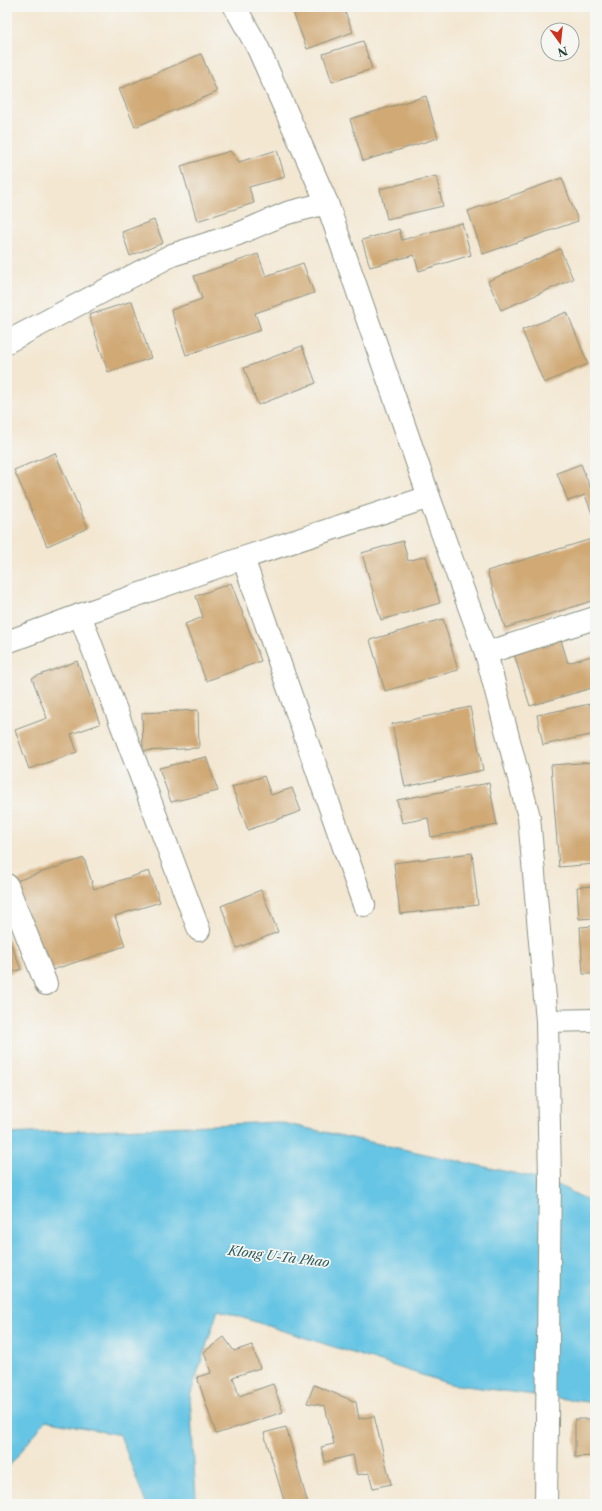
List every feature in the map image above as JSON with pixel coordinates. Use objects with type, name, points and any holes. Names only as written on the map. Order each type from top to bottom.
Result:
[{"type":"street","points":[[235,7],[257,46],[327,203],[429,497],[486,652],[529,817],[547,1021],[550,1181],[546,1504]]},
{"type":"street","points":[[7,342],[172,255],[238,234],[287,213],[327,203]]},
{"type":"street","points":[[7,642],[243,558],[429,497]]},
{"type":"street","points":[[243,558],[364,905]]},
{"type":"street","points":[[80,615],[199,930]]},
{"type":"street","points":[[486,652],[595,618]]},
{"type":"street","points":[[7,885],[46,984]]},
{"type":"street","points":[[547,1021],[595,1020]]},
{"type":"water","name":"Klong U-Ta Phao","points":[[278,1122],[550,1181],[595,1204],[595,1403],[450,1384],[218,1310],[190,1396],[197,1504],[146,1504],[120,1435],[46,1420],[7,1469],[7,1134]]},
{"type":"building","points":[[291,7],[343,7],[353,32],[307,49]]},
{"type":"building","points":[[363,41],[372,69],[332,82],[323,54]]},
{"type":"building","points":[[201,54],[217,92],[135,127],[119,89]]},
{"type":"building","points":[[426,96],[438,138],[363,161],[350,119]]},
{"type":"building","points":[[277,150],[285,177],[249,187],[254,203],[197,221],[181,166],[230,151],[239,162]]},
{"type":"building","points":[[436,176],[443,206],[387,219],[380,189]]},
{"type":"building","points":[[562,178],[578,221],[483,254],[468,211]]},
{"type":"building","points":[[154,220],[163,243],[130,256],[122,232]]},
{"type":"building","points":[[462,223],[471,255],[419,271],[414,255],[370,267],[362,240],[399,229],[402,240]]},
{"type":"building","points":[[560,249],[573,279],[501,310],[488,281]]},
{"type":"building","points":[[258,254],[266,276],[303,263],[314,293],[255,313],[261,330],[186,355],[171,310],[202,299],[194,276]]},
{"type":"building","points":[[132,301],[151,358],[108,372],[89,315]]},
{"type":"building","points":[[567,312],[588,364],[544,383],[522,330]]},
{"type":"building","points":[[302,346],[316,383],[258,405],[244,368]]},
{"type":"building","points":[[55,453],[88,528],[47,546],[14,470]]},
{"type":"building","points":[[581,464],[591,490],[595,488],[595,521],[585,495],[568,501],[557,473]]},
{"type":"building","points":[[595,538],[595,600],[505,628],[487,571]]},
{"type":"building","points":[[403,541],[408,561],[426,556],[440,603],[381,620],[362,553]]},
{"type":"building","points":[[231,583],[261,661],[206,681],[185,624],[203,617],[196,596]]},
{"type":"building","points":[[443,619],[458,670],[385,691],[370,640]]},
{"type":"building","points":[[560,637],[568,663],[595,655],[595,687],[530,706],[513,651]]},
{"type":"building","points":[[77,661],[100,724],[71,734],[77,752],[29,769],[15,730],[47,718],[32,678]]},
{"type":"building","points":[[595,703],[595,734],[543,745],[537,715]]},
{"type":"building","points":[[470,707],[483,770],[405,787],[392,724]]},
{"type":"building","points":[[198,710],[199,748],[143,751],[142,713]]},
{"type":"building","points":[[206,757],[218,791],[171,802],[159,768]]},
{"type":"building","points":[[595,762],[595,864],[559,867],[551,765]]},
{"type":"building","points":[[264,776],[271,795],[292,788],[301,811],[248,830],[232,787]]},
{"type":"building","points":[[489,783],[497,825],[431,837],[428,818],[402,823],[397,800]]},
{"type":"building","points":[[472,853],[478,905],[400,914],[394,863]]},
{"type":"building","points":[[84,858],[94,889],[149,871],[160,902],[115,916],[125,946],[46,972],[16,881]]},
{"type":"building","points":[[595,886],[595,918],[579,919],[577,887]]},
{"type":"building","points":[[261,890],[278,932],[237,948],[221,906]]},
{"type":"building","points":[[595,926],[595,974],[583,974],[580,927]]},
{"type":"building","points":[[7,935],[21,969],[7,975]]},
{"type":"building","points":[[224,1337],[234,1351],[252,1345],[260,1368],[233,1377],[239,1396],[273,1384],[283,1412],[216,1434],[197,1377],[211,1373],[204,1352]]},
{"type":"building","points":[[314,1385],[356,1402],[359,1419],[374,1416],[391,1484],[373,1488],[369,1473],[357,1475],[353,1455],[325,1462],[321,1447],[334,1444],[325,1406],[307,1403]]},
{"type":"building","points":[[575,1419],[595,1419],[595,1456],[575,1457]]},
{"type":"building","points":[[286,1427],[308,1504],[285,1504],[264,1433]]}]
